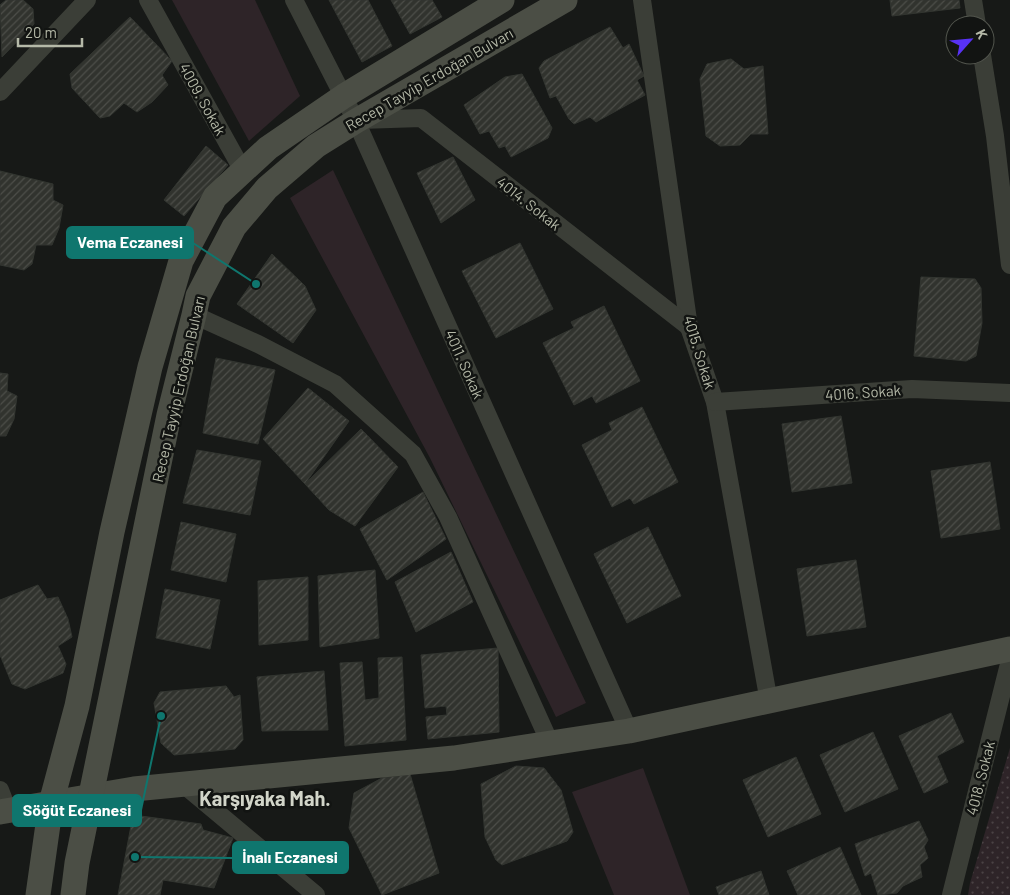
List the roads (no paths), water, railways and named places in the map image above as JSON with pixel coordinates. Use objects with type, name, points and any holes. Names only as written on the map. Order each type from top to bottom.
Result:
[{"type":"main road","name":"Recep Tayyip Erdoğan Bulvarı","points":[[38,895],[51,803],[77,706],[112,532],[150,367],[181,261],[215,197],[268,148],[344,96],[502,0]]},
{"type":"main road","name":"Recep Tayyip Erdoğan Bulvarı","points":[[73,895],[77,863],[169,415],[198,296],[234,227],[267,188],[316,146],[566,0]]},
{"type":"main road","points":[[3,804],[51,803],[183,784],[454,758],[629,731],[1010,649]]},
{"type":"street","points":[[0,92],[87,0]]},
{"type":"street","name":"4009. Sokak","points":[[148,0],[243,171]]},
{"type":"street","name":"4011. Sokak","points":[[294,0],[356,121],[629,731]]},
{"type":"street","name":"4015. Sokak","points":[[642,0],[689,328],[715,402],[769,702]]},
{"type":"street","points":[[973,0],[975,15]]},
{"type":"street","points":[[984,65],[995,136],[1010,265]]},
{"type":"street","name":"4014. Sokak","points":[[356,121],[421,118],[689,328]]},
{"type":"street","points":[[194,315],[258,344],[335,384],[413,454],[448,517],[550,743]]},
{"type":"street","name":"4016. Sokak","points":[[715,402],[912,389],[1010,393]]},
{"type":"street","name":"4018. Sokak","points":[[951,895],[1010,660]]},
{"type":"street","points":[[183,784],[316,895]]},
{"type":"place","name":"Vema Eczanesi","points":[[256,284]]},
{"type":"place","name":"Söğüt Eczanesi","points":[[161,716]]},
{"type":"place","name":"İnalı Eczanesi","points":[[135,857]]},
{"type":"district","name":"Karşıyaka Mah.","points":[[265,798]]}]
